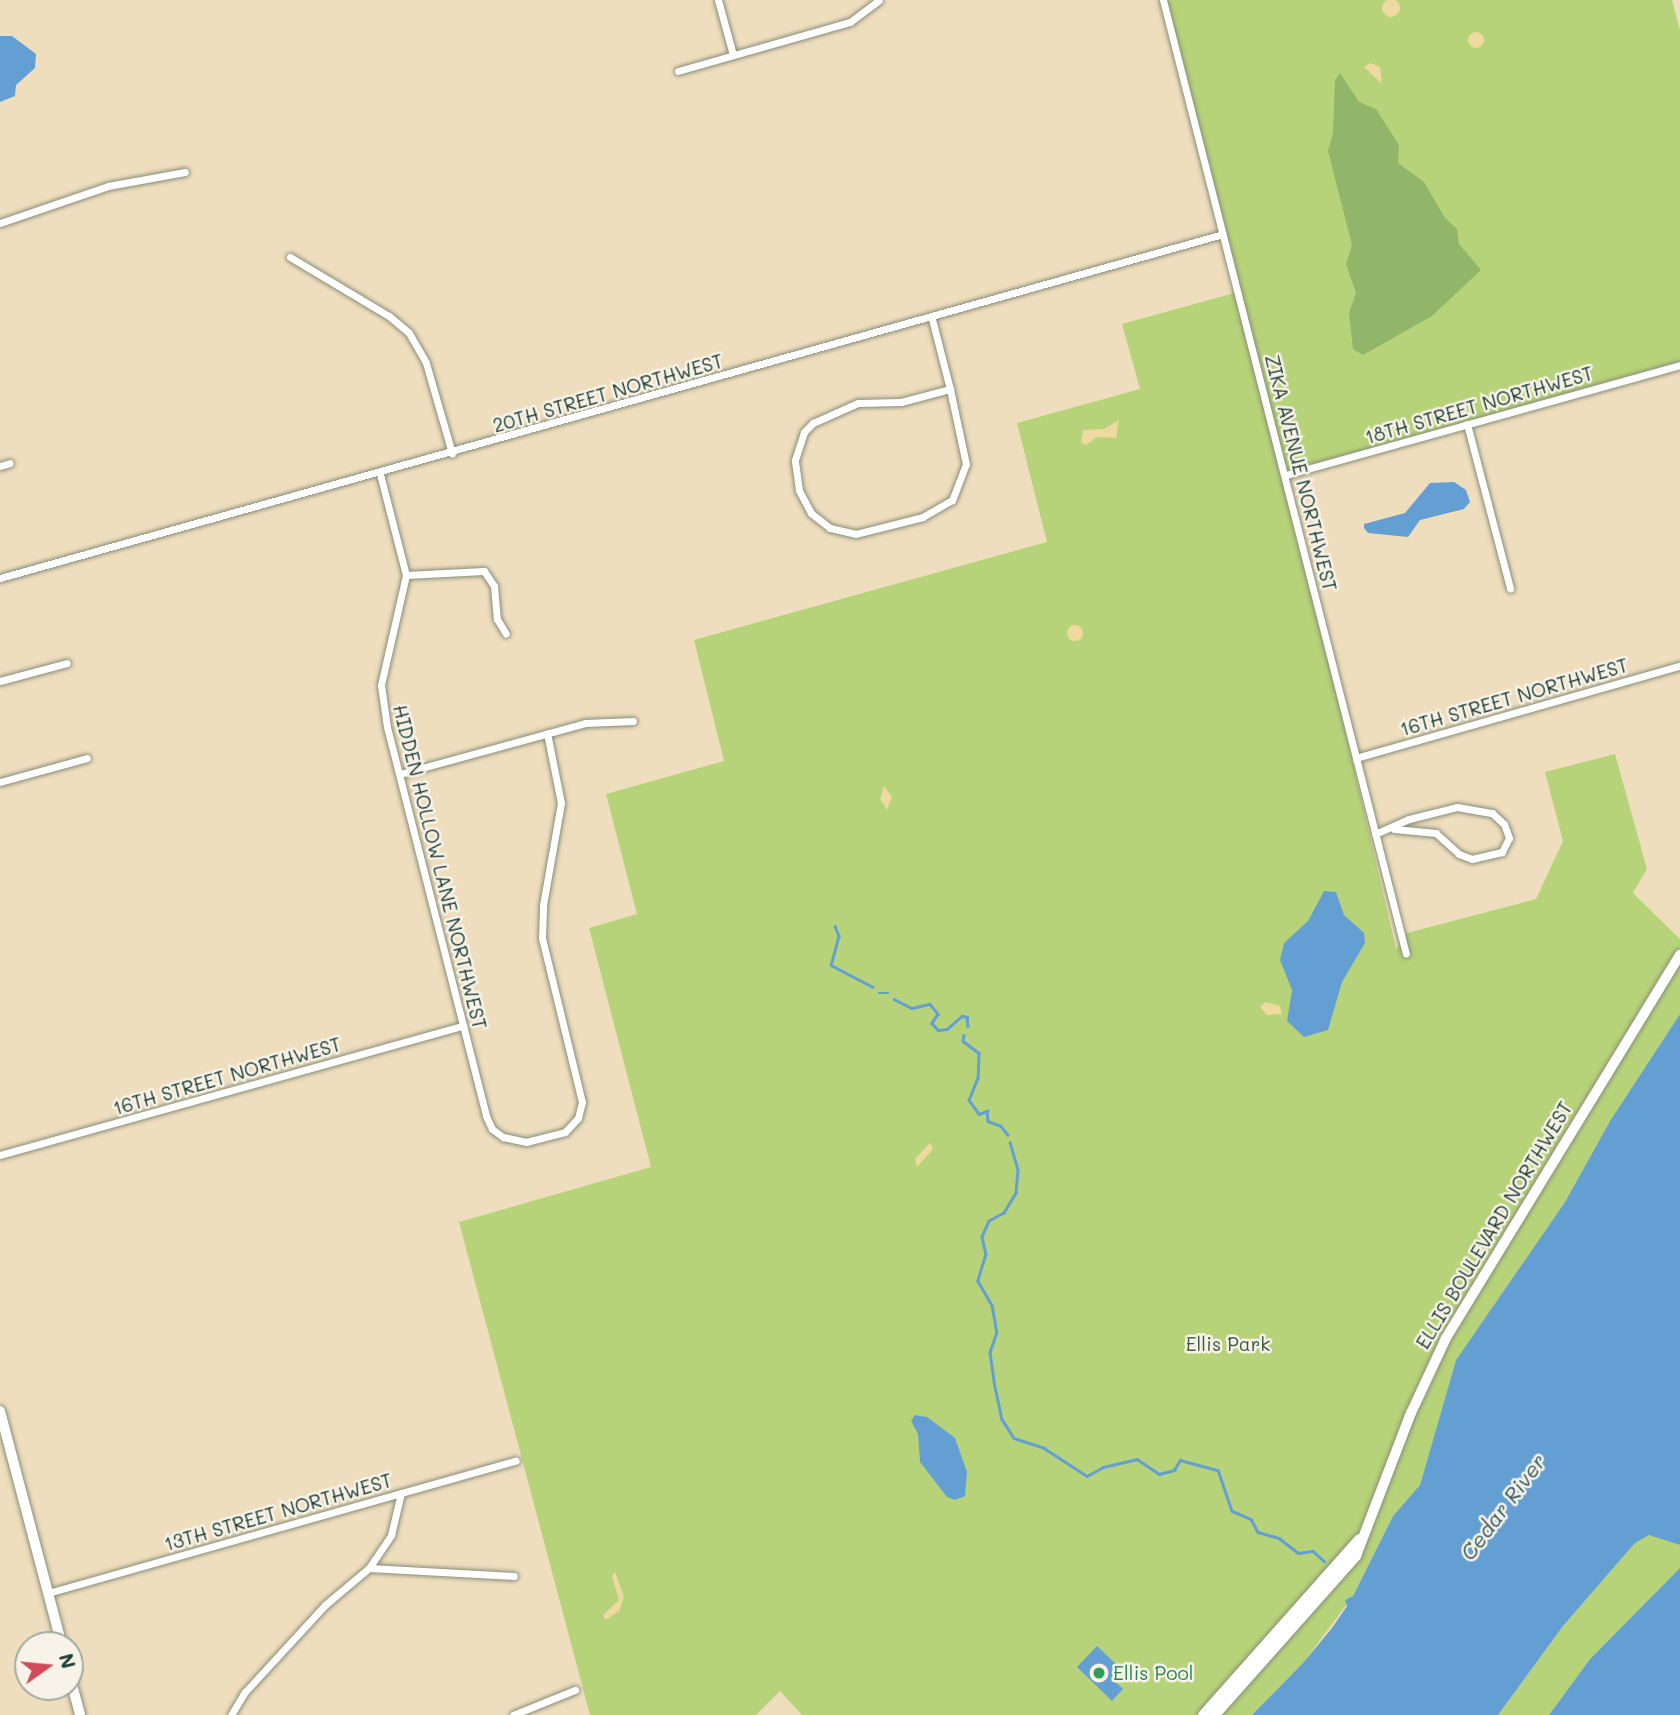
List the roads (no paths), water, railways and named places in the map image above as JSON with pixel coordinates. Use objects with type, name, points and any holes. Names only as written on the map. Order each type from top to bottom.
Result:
[{"type":"street","points":[[718,0],[733,55]]},
{"type":"street","points":[[678,71],[850,22],[879,0]]},
{"type":"street","name":"ZIKA AVENUE NORTHWEST","points":[[1163,0],[1406,954]]},
{"type":"street","points":[[0,223],[108,186],[186,172]]},
{"type":"street","name":"20TH STREET NORTHWEST","points":[[0,578],[932,319],[1223,234]]},
{"type":"street","points":[[290,257],[389,316],[409,333],[426,363],[452,453]]},
{"type":"street","points":[[932,319],[950,389],[966,464],[959,489],[944,507],[856,534],[830,528],[811,513],[799,490],[795,460],[804,432],[813,423],[858,404],[901,401],[950,389]]},
{"type":"street","name":"18TH STREET NORTHWEST","points":[[1286,475],[1680,365]]},
{"type":"street","points":[[1467,424],[1510,588]]},
{"type":"street","points":[[0,466],[10,463]]},
{"type":"street","name":"HIDDEN HOLLOW LANE NORTHWEST","points":[[380,474],[406,575],[382,685],[400,774],[463,1026],[492,1129],[514,1141],[546,1139],[573,1125],[582,1102],[542,938],[543,905],[561,803],[547,733]]},
{"type":"street","points":[[406,575],[484,572],[494,586],[497,619],[506,634]]},
{"type":"street","points":[[0,681],[67,663]]},
{"type":"street","name":"16TH STREET NORTHWEST","points":[[1356,758],[1680,666]]},
{"type":"street","points":[[400,774],[599,720],[633,721]]},
{"type":"street","points":[[0,782],[87,758]]},
{"type":"street","points":[[1376,834],[1394,829],[1409,819],[1468,808],[1492,813],[1504,824],[1509,838],[1502,852],[1472,859],[1436,833],[1394,829]]},
{"type":"street","name":"ELLIS BOULEVARD NORTHWEST","points":[[1215,1715],[1345,1572],[1368,1527],[1419,1392],[1446,1338],[1680,955]]},
{"type":"street","name":"16TH STREET NORTHWEST","points":[[0,1156],[463,1026]]},
{"type":"street","points":[[0,1411],[58,1631]]},
{"type":"street","name":"13TH STREET NORTHWEST","points":[[48,1593],[516,1461]]},
{"type":"street","points":[[231,1715],[245,1692],[311,1620],[369,1568],[391,1535],[401,1493]]},
{"type":"street","name":"ELLIS BOULEVARD NORTHWEST","points":[[1203,1715],[1331,1575],[1368,1527]]},
{"type":"street","points":[[369,1568],[514,1576]]},
{"type":"street","points":[[513,1715],[575,1689]]},
{"type":"water","points":[[0,36],[12,36],[36,54],[35,68],[16,85],[15,96],[0,102]]},
{"type":"water","points":[[1454,482],[1466,490],[1470,502],[1464,509],[1420,520],[1408,537],[1368,533],[1364,528],[1364,524],[1405,513],[1430,483]]},
{"type":"water","points":[[1324,891],[1336,892],[1344,915],[1364,933],[1365,943],[1342,982],[1328,1030],[1304,1037],[1287,1021],[1292,990],[1280,960],[1284,943],[1308,921]]},
{"type":"water","name":"Cedar River","points":[[1680,1014],[1680,1545],[1649,1535],[1635,1543],[1563,1626],[1498,1715],[1252,1715],[1303,1663],[1347,1606],[1345,1600],[1353,1596],[1393,1516],[1420,1485],[1456,1360],[1565,1202],[1610,1121]]},
{"type":"water","points":[[915,1415],[927,1417],[955,1438],[967,1472],[965,1496],[955,1500],[947,1497],[920,1462],[918,1434],[911,1421]]},
{"type":"water","points":[[1680,1568],[1680,1715],[1549,1715],[1590,1659]]},
{"type":"water","name":"Ellis Pool","points":[[1097,1646],[1120,1668],[1111,1678],[1123,1689],[1112,1701],[1077,1667]]},
{"type":"waterway","points":[[835,926],[839,936],[831,965],[873,987]]},
{"type":"waterway","points":[[879,993],[888,993]]},
{"type":"waterway","points":[[894,999],[912,1008],[930,1004],[938,1014],[932,1023],[938,1030],[947,1029],[962,1016],[967,1017],[968,1026]]},
{"type":"waterway","points":[[964,1035],[963,1041],[979,1053],[978,1078],[969,1100],[979,1114],[987,1111],[988,1121],[1001,1126],[1008,1135]]},
{"type":"waterway","points":[[1010,1142],[1018,1170],[1016,1193],[1004,1213],[989,1221],[982,1237],[986,1254],[978,1281],[992,1305],[997,1332],[990,1352],[994,1382],[1002,1419],[1014,1438],[1044,1448],[1087,1476],[1103,1467],[1137,1459],[1159,1474],[1174,1470],[1180,1460],[1218,1470],[1232,1511],[1251,1519],[1258,1532],[1279,1538],[1298,1553],[1313,1551],[1324,1561]]},
{"type":"place","name":"Ellis Pool","points":[[1099,1673]]},
{"type":"park label","name":"Ellis Park","points":[[1228,1344]]}]
